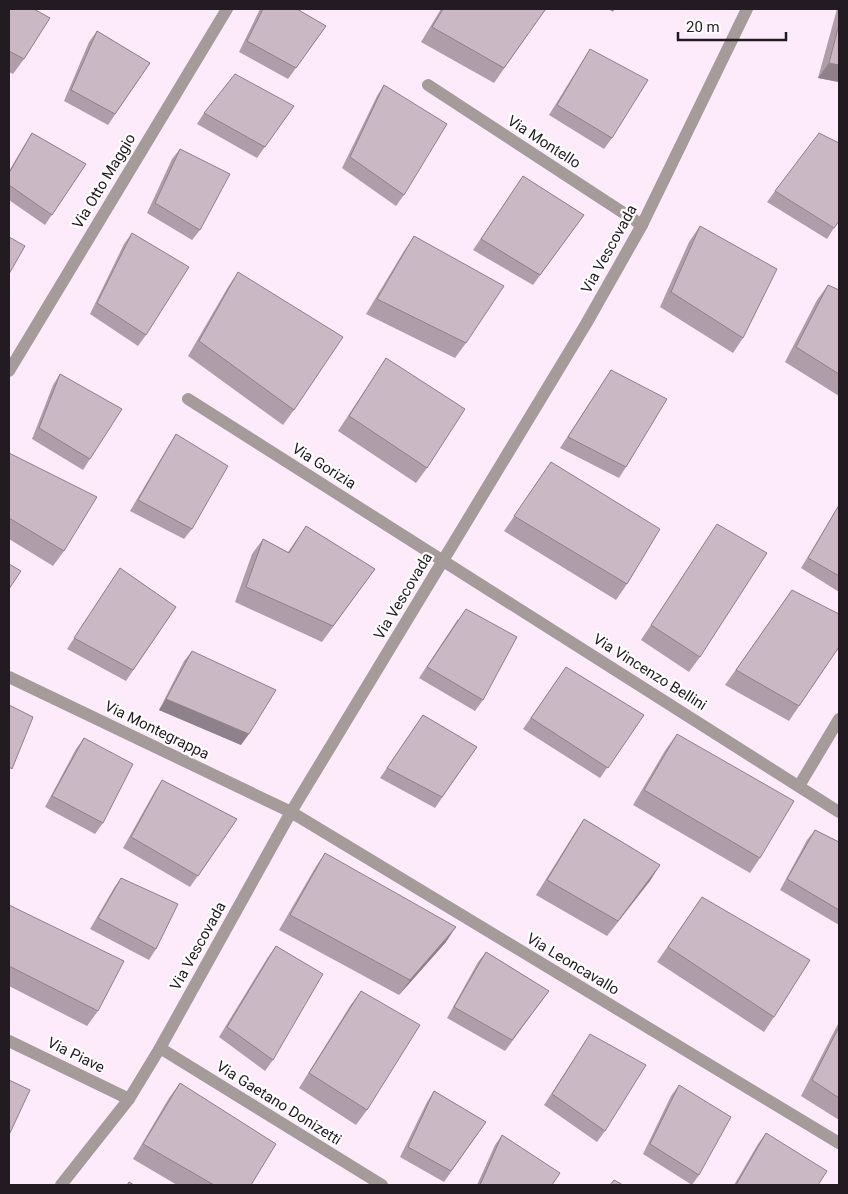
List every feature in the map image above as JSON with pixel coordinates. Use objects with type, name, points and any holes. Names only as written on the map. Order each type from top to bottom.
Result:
[{"type":"street","name":"Via Otto Maggio","points":[[9,371],[227,9]]},
{"type":"street","name":"Via Vescovada","points":[[61,1185],[129,1098],[160,1048],[291,812],[586,324],[642,225],[747,9]]},
{"type":"street","name":"Via Montello","points":[[428,85],[642,225]]},
{"type":"street","name":"Via Gorizia","points":[[188,399],[444,560]]},
{"type":"street","name":"Via Vincenzo Bellini","points":[[444,560],[839,812]]},
{"type":"street","name":"Via Montegrappa","points":[[9,677],[291,812]]},
{"type":"street","points":[[799,786],[839,719]]},
{"type":"street","name":"Via Leoncavallo","points":[[291,812],[839,1143]]},
{"type":"street","name":"Via Piave","points":[[9,1041],[129,1098]]},
{"type":"street","name":"Via Gaetano Donizetti","points":[[160,1048],[382,1185]]},
{"type":"building","points":[[9,9],[34,9],[50,18],[24,59],[9,51]]},
{"type":"building","points":[[263,9],[297,9],[326,26],[296,68],[247,41]]},
{"type":"building","points":[[443,9],[545,10],[504,68],[432,27]]},
{"type":"building","points":[[839,24],[839,65],[829,63]]},
{"type":"building","points":[[97,31],[150,63],[115,114],[71,90]]},
{"type":"building","points":[[590,49],[648,80],[612,138],[557,105]]},
{"type":"building","points":[[235,74],[294,106],[265,147],[204,113]]},
{"type":"building","points":[[384,85],[447,124],[404,195],[350,157]]},
{"type":"building","points":[[32,133],[86,164],[52,215],[9,185],[9,173]]},
{"type":"building","points":[[819,133],[839,143],[839,221],[834,228],[775,191]]},
{"type":"building","points":[[180,149],[230,174],[200,230],[155,203]]},
{"type":"building","points":[[523,176],[584,215],[540,275],[481,239]]},
{"type":"building","points":[[700,226],[777,269],[743,338],[671,292]]},
{"type":"building","points":[[132,233],[189,267],[146,335],[97,303]]},
{"type":"building","points":[[414,236],[504,286],[466,343],[377,299]]},
{"type":"building","points":[[9,237],[25,246],[9,274]]},
{"type":"building","points":[[238,272],[343,337],[294,410],[199,341]]},
{"type":"building","points":[[828,285],[839,290],[839,374],[796,347]]},
{"type":"building","points":[[386,358],[465,409],[427,468],[349,416]]},
{"type":"building","points":[[611,370],[667,399],[626,467],[568,437]]},
{"type":"building","points":[[60,374],[122,409],[90,459],[39,428]]},
{"type":"building","points":[[176,434],[228,466],[192,529],[138,500]]},
{"type":"building","points":[[9,453],[97,497],[64,551],[9,518]]},
{"type":"building","points":[[551,462],[660,529],[627,584],[514,516]]},
{"type":"building","points":[[839,505],[839,576],[808,558]]},
{"type":"building","points":[[717,524],[767,553],[700,657],[651,625]]},
{"type":"building","points":[[306,526],[375,569],[333,626],[246,587],[263,539],[289,553]]},
{"type":"building","points":[[9,564],[21,571],[9,589]]},
{"type":"building","points":[[120,568],[176,607],[133,670],[74,638]]},
{"type":"building","points":[[792,590],[839,614],[839,647],[799,706],[736,670]]},
{"type":"building","points":[[466,609],[517,637],[483,700],[427,667]]},
{"type":"building","points":[[192,651],[276,690],[249,734],[166,699]]},
{"type":"building","points":[[566,667],[644,715],[608,768],[531,718]]},
{"type":"building","points":[[9,705],[33,717],[12,769],[9,767]]},
{"type":"building","points":[[423,715],[477,747],[442,797],[387,768]]},
{"type":"building","points":[[677,734],[794,801],[760,858],[644,790]]},
{"type":"building","points":[[84,738],[133,764],[103,823],[52,796]]},
{"type":"building","points":[[162,780],[237,819],[198,876],[131,837]]},
{"type":"building","points":[[584,819],[660,865],[618,921],[547,880]]},
{"type":"building","points":[[815,830],[839,842],[839,910],[787,879]]},
{"type":"building","points":[[325,853],[456,927],[410,980],[290,915]]},
{"type":"building","points":[[121,878],[178,904],[156,949],[98,918]]},
{"type":"building","points":[[702,897],[810,960],[774,1017],[668,947]]},
{"type":"building","points":[[9,905],[124,961],[98,1011],[9,966]]},
{"type":"building","points":[[276,946],[323,974],[273,1060],[227,1027]]},
{"type":"building","points":[[486,952],[549,991],[512,1040],[454,1007]]},
{"type":"building","points":[[361,991],[420,1025],[367,1110],[309,1073]]},
{"type":"building","points":[[839,1027],[839,1098],[812,1080]]},
{"type":"building","points":[[590,1034],[646,1065],[605,1131],[552,1094]]},
{"type":"building","points":[[9,1080],[30,1090],[9,1135]]},
{"type":"building","points":[[180,1083],[276,1144],[251,1185],[214,1185],[143,1144]]},
{"type":"building","points":[[679,1085],[731,1117],[699,1175],[650,1144]]},
{"type":"building","points":[[434,1091],[486,1122],[451,1171],[408,1147]]},
{"type":"building","points":[[766,1133],[827,1171],[818,1185],[736,1185]]},
{"type":"building","points":[[502,1135],[560,1173],[552,1185],[480,1185]]},
{"type":"building","points":[[614,1180],[623,1185],[610,1185]]}]
